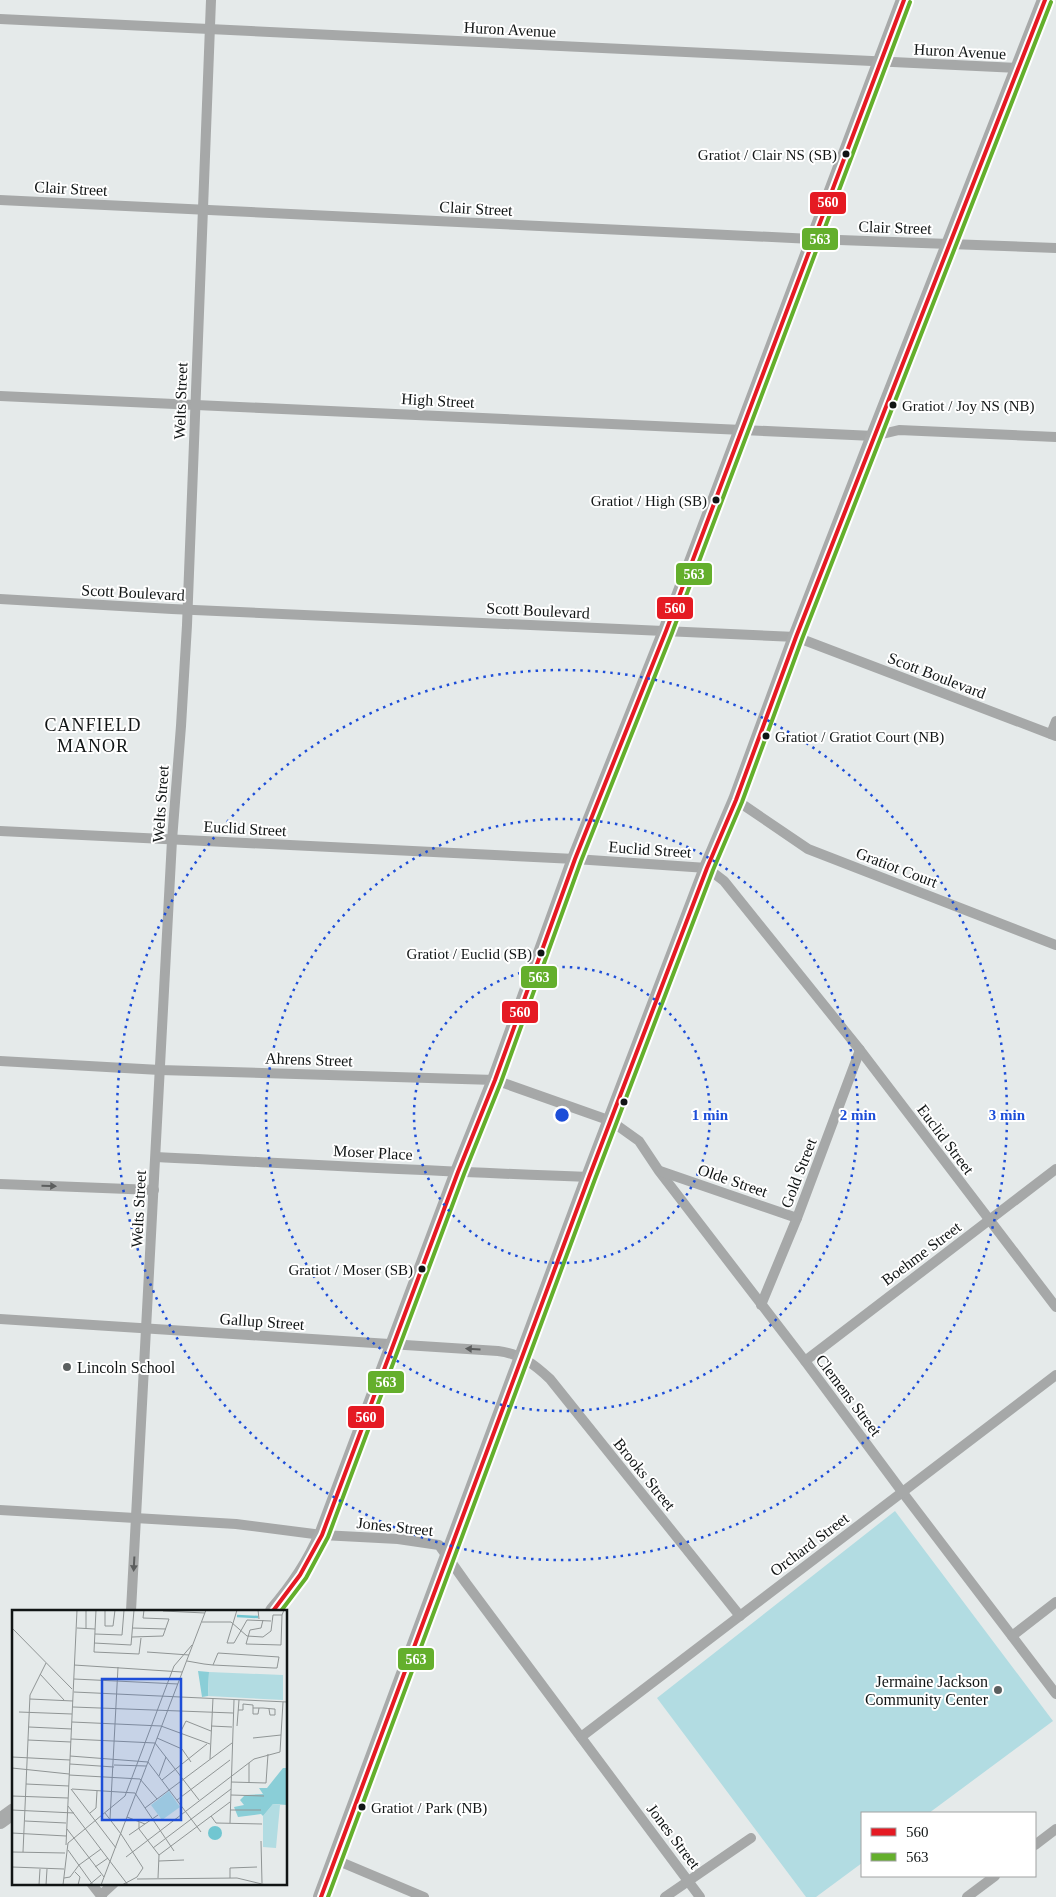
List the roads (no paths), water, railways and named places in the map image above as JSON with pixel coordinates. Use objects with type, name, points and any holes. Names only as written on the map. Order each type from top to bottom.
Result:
[{"type":"main road","points":[[274,1610],[302,1572],[322,1535],[458,1172],[495,1080],[575,859],[666,631],[812,239],[904,0]]},
{"type":"main road","points":[[321,1897],[589,1176],[736,800],[796,637],[896,379],[1045,0]]},
{"type":"main road","points":[[0,1821],[12,1812]]},
{"type":"street","name":"Welts Street","points":[[132,1610],[172,840],[188,610],[194,406],[211,0]]},
{"type":"street","name":"Huron Avenue","points":[[0,20],[1019,68]]},
{"type":"street","name":"Clair Street","points":[[0,200],[812,239],[1056,248]]},
{"type":"street","name":"High Street","points":[[0,396],[194,406],[354,411],[741,431],[874,436],[898,430],[1056,437]]},
{"type":"street","name":"Scott Boulevard","points":[[0,599],[188,610],[796,637],[1053,735]]},
{"type":"street","points":[[1053,735],[1056,721]]},
{"type":"street","name":"Gratiot Court","points":[[736,800],[808,849],[1056,945]]},
{"type":"street","name":"Euclid Street","points":[[0,831],[575,859],[708,868],[724,881],[860,1050],[1056,1307]]},
{"type":"street","name":"Gold Street","points":[[761,1305],[797,1218],[860,1050]]},
{"type":"street","name":"Ahrens Street","points":[[0,1061],[160,1070],[495,1080],[611,1121]]},
{"type":"street","name":"Clemens Street","points":[[611,1121],[639,1141],[659,1171],[1056,1694]]},
{"type":"street","name":"Moser Place","points":[[156,1157],[458,1172],[589,1176]]},
{"type":"street","name":"Boehme Street","points":[[805,1361],[1056,1169]]},
{"type":"street","name":"Olde Street","points":[[659,1171],[797,1218]]},
{"type":"street","points":[[0,1184],[154,1190]]},
{"type":"street","name":"Gallup Street","points":[[0,1320],[498,1351],[521,1357]]},
{"type":"street","name":"Brooks Street","points":[[521,1357],[537,1366],[550,1379],[740,1616]]},
{"type":"street","name":"Orchard Street","points":[[581,1737],[1056,1375]]},
{"type":"street","name":"Jones Street","points":[[0,1510],[236,1524],[322,1535],[439,1545],[700,1897]]},
{"type":"street","points":[[1012,1636],[1056,1602]]},
{"type":"street","points":[[1036,1844],[1056,1829]]},
{"type":"street","points":[[665,1897],[751,1838]]},
{"type":"street","points":[[336,1860],[424,1897]]},
{"type":"street","points":[[967,1897],[994,1877]]},
{"type":"street","points":[[92,1884],[102,1896],[113,1884]]},
{"type":"place","name":"Gratiot / Clair NS (SB)","points":[[846,154]]},
{"type":"place","name":"Gratiot / Joy NS (NB)","points":[[893,405]]},
{"type":"place","name":"Gratiot / High (SB)","points":[[716,500]]},
{"type":"place","name":"Gratiot / Gratiot Court (NB)","points":[[766,736]]},
{"type":"place","name":"Gratiot / Euclid (SB)","points":[[541,953]]},
{"type":"place","name":"Gratiot / Moser (SB)","points":[[422,1269]]},
{"type":"place","name":"Lincoln School","points":[[67,1367]]},
{"type":"place","name":"Jermaine Jackson Community Center","points":[[998,1690]]},
{"type":"place","name":"Gratiot / Park (NB)","points":[[362,1807]]},
{"type":"district","name":"CANFIELD MANOR","points":[[93,735]]}]
